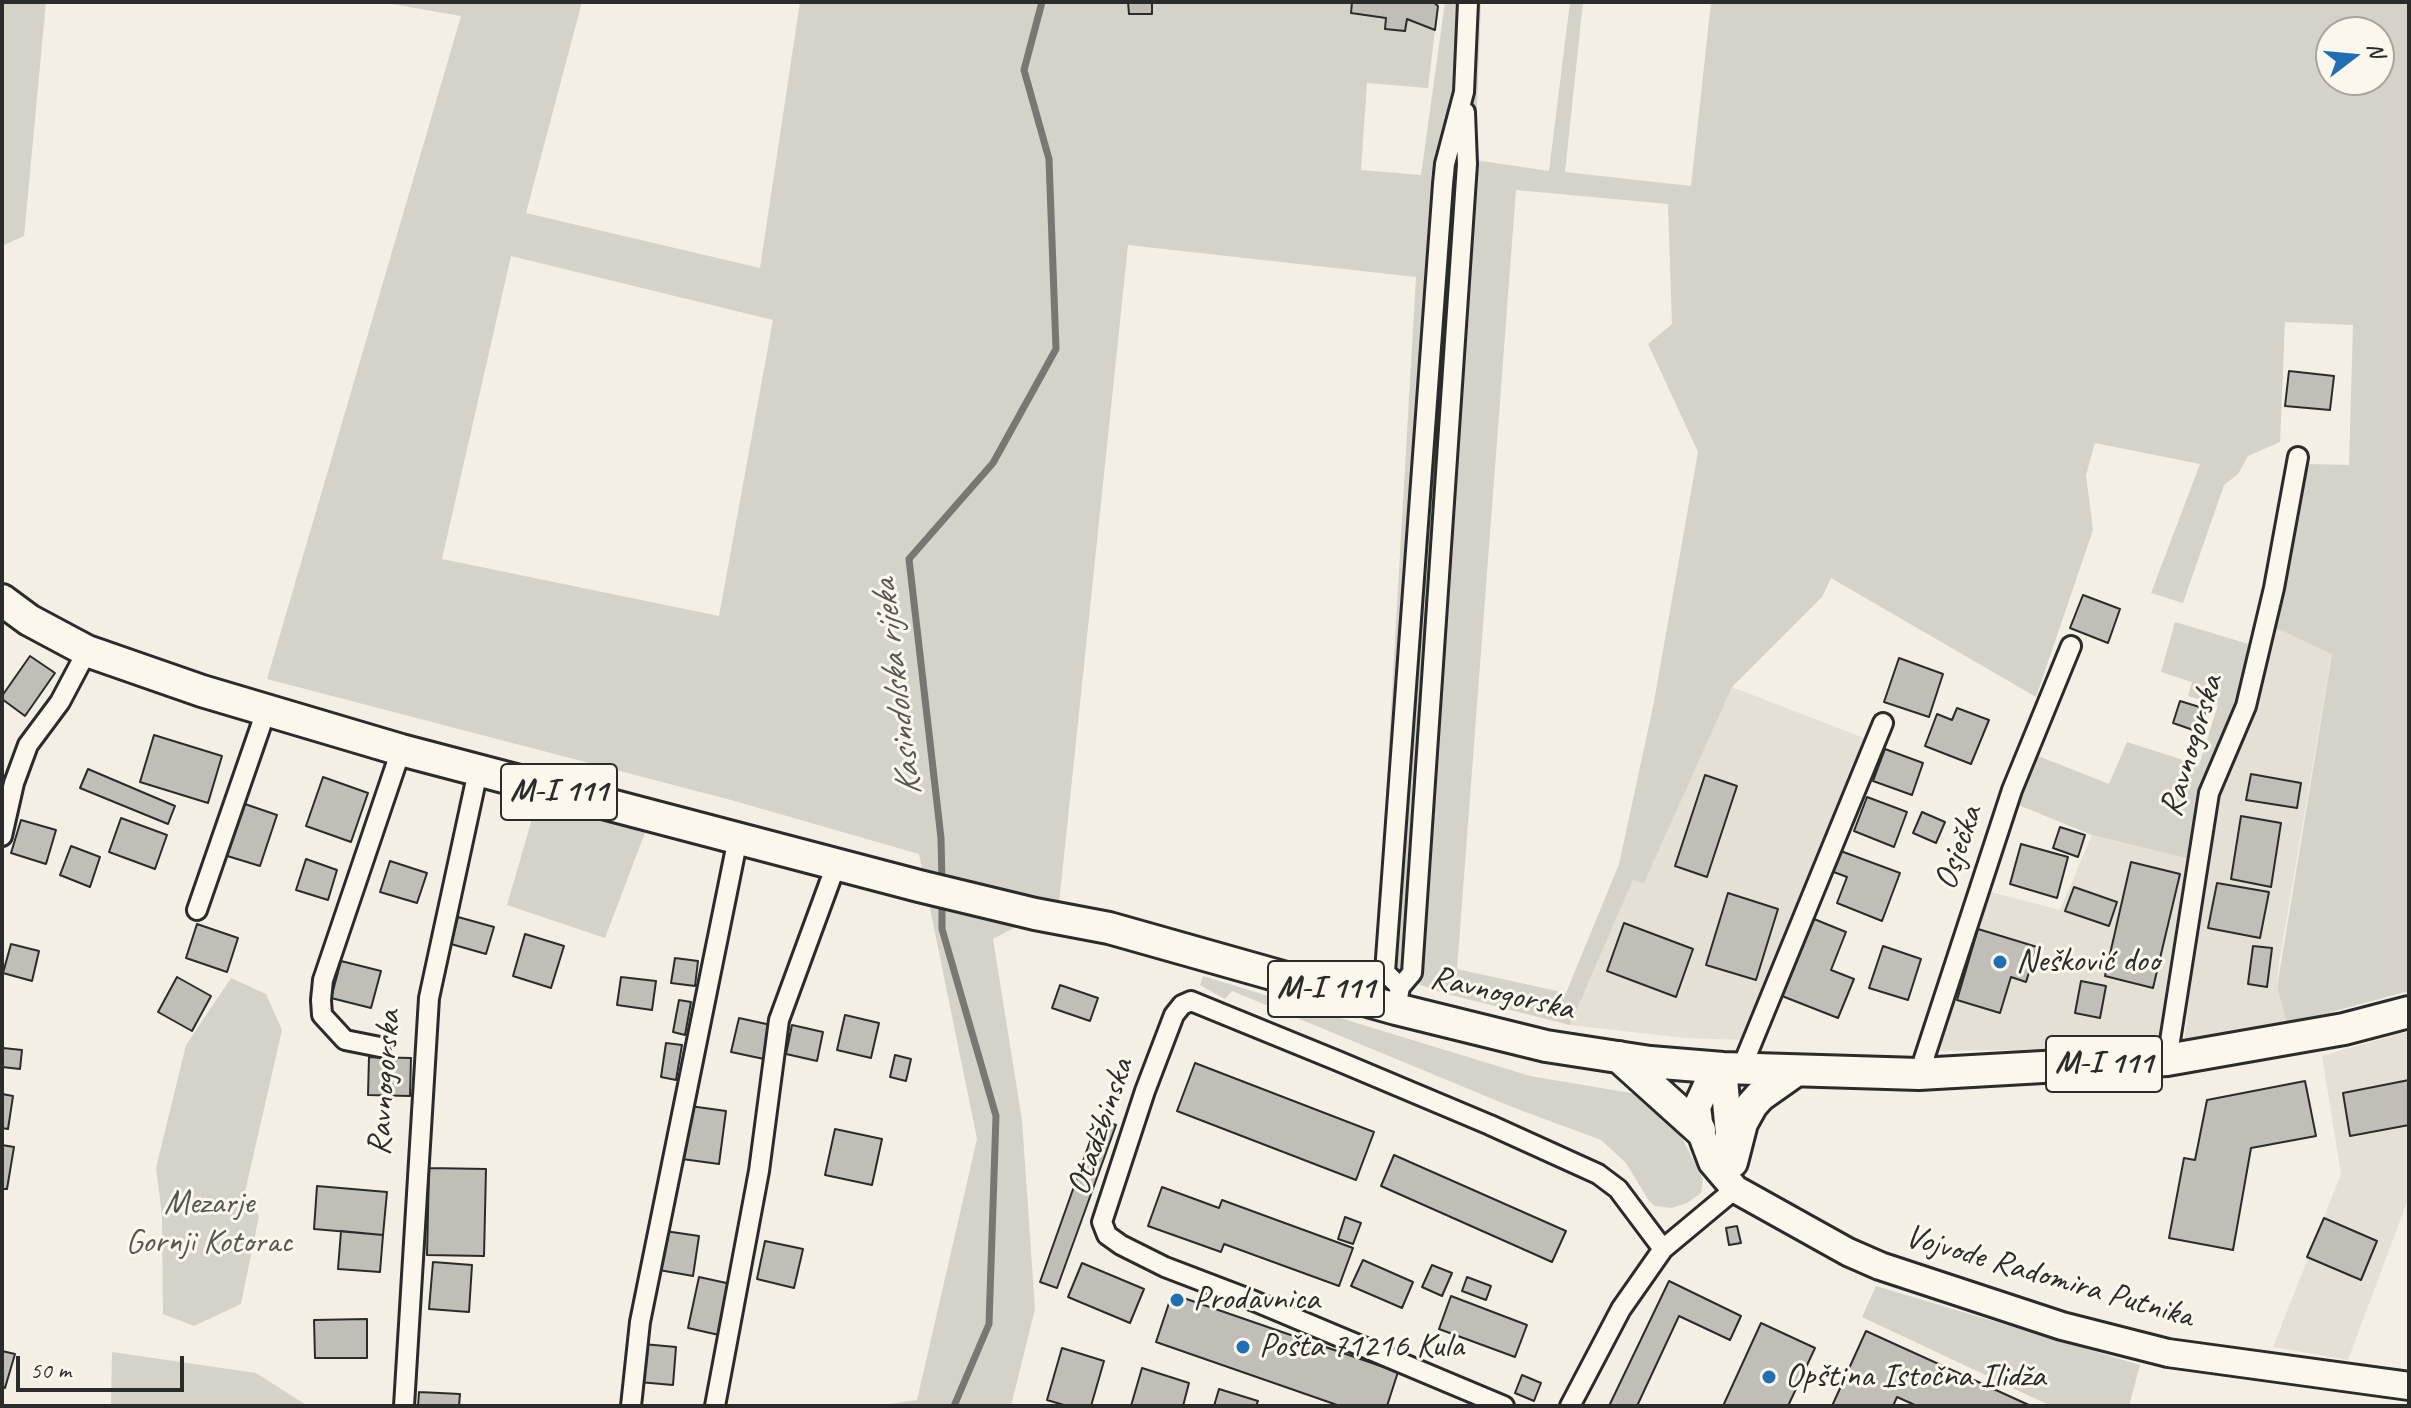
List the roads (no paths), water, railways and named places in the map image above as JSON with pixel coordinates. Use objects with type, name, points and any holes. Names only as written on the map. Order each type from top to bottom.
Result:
[{"type":"main road","name":"Ravnogorska","points":[[2,600],[29,620],[87,651],[266,711],[401,750],[919,886],[1398,998],[1546,1046],[1732,1069],[1919,1074],[2167,1060],[2344,1029],[2409,1012]]},
{"type":"main road","points":[[1619,1057],[1700,1130]]},
{"type":"main road","name":"Vojvode Radomira Putnika","points":[[1732,1069],[1708,1083],[1697,1107],[1700,1130],[1712,1162],[1837,1246],[1880,1266],[2062,1326],[2168,1353],[2409,1386]]},
{"type":"main road","points":[[1732,1069],[1734,1176]]},
{"type":"main road","points":[[1734,1176],[1742,1123],[1752,1105],[1794,1072]]},
{"type":"street","points":[[1398,998],[1412,973],[1467,164],[1464,92],[1468,2]]},
{"type":"street","points":[[1398,998],[1385,972],[1386,956],[1443,184],[1445,164],[1464,92]]},
{"type":"street","name":"Ravnogorska","points":[[2167,1060],[2209,793],[2246,706],[2274,588],[2298,457]]},
{"type":"street","name":"Osječka","points":[[1919,1074],[2012,790],[2071,646]]},
{"type":"street","points":[[2,836],[14,783],[28,745],[60,702],[87,651]]},
{"type":"street","points":[[197,910],[266,711]]},
{"type":"street","points":[[1732,1069],[1883,723]]},
{"type":"street","points":[[380,1047],[345,1040],[322,1015],[321,1000],[323,980],[401,750]]},
{"type":"street","name":"Ravnogorska","points":[[404,1406],[429,998],[478,771]]},
{"type":"street","points":[[631,1406],[640,1322],[738,838]]},
{"type":"street","points":[[715,1406],[759,1171],[779,1020],[836,865]]},
{"type":"street","name":"Otadžbinska","points":[[1504,1406],[1165,1267],[1107,1235],[1102,1222],[1145,1091],[1176,1011],[1191,1001],[1490,1125],[1598,1174],[1618,1189],[1663,1249]]},
{"type":"street","points":[[1570,1406],[1621,1309],[1663,1249],[1734,1176]]},
{"type":"waterway","name":"Kasindolska rijeka","points":[[942,883],[941,838],[909,559],[993,463],[1056,349],[1049,159],[1024,70],[1042,2]]},
{"type":"waterway","name":"Kasindolska rijeka","points":[[942,899],[942,929],[996,1116],[989,1324],[954,1406]]},
{"type":"place","name":"Nešković doo","points":[[2000,962]]},
{"type":"place","name":"Prodavnica","points":[[1177,1300]]},
{"type":"place","name":"Pošta 71216 Kula","points":[[1243,1347]]},
{"type":"place","name":"Opština Istočna Ilidža","points":[[1769,1377]]},
{"type":"park label","name":"Mezarje Gornji Kotorac","points":[[209,1224]]}]
